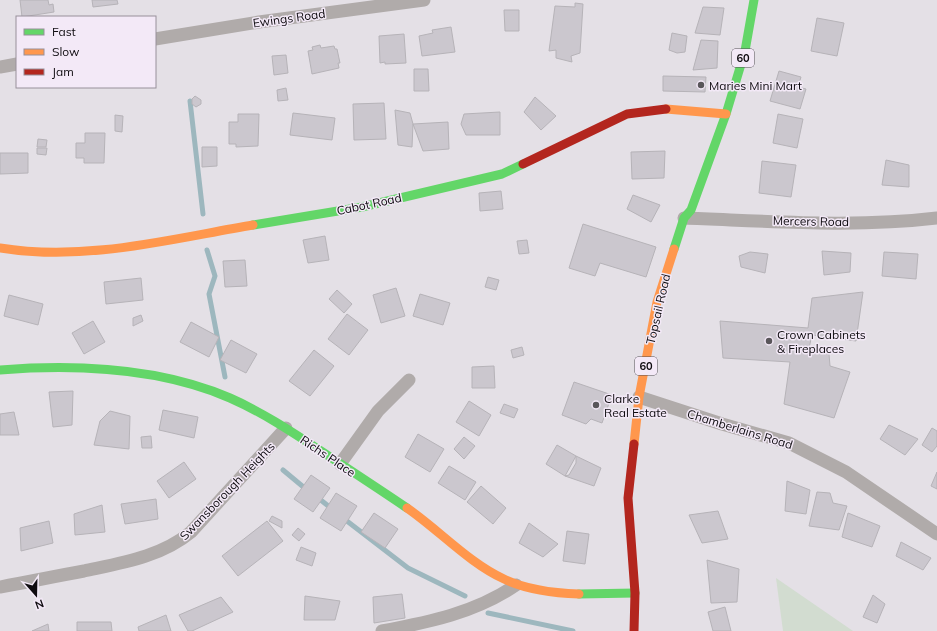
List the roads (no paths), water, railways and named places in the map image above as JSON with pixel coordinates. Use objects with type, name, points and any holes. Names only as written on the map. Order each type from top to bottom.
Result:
[{"type":"street","name":"Ewings Road","points":[[156,39],[258,22],[424,0]]},
{"type":"street","name":"Topsail Road","points":[[634,631],[635,593],[628,498],[639,397],[657,302],[684,218],[691,210],[726,114],[745,51],[754,0]]},
{"type":"street","points":[[0,68],[16,64]]},
{"type":"street","name":"Cabot Road","points":[[0,248],[33,253],[53,254],[99,251],[362,207],[502,174],[627,114],[670,109],[726,114]]},
{"type":"street","name":"Mercers Road","points":[[684,218],[808,222],[911,221],[937,218]]},
{"type":"street","name":"Richs Place","points":[[0,370],[86,368],[176,381],[215,392],[250,408],[286,428],[433,526],[487,570],[516,585],[550,591],[635,593]]},
{"type":"street","points":[[340,464],[378,411],[409,380]]},
{"type":"street","name":"Chamberlains Road","points":[[639,397],[722,424],[789,443],[846,472],[937,534]]},
{"type":"street","name":"Swansborough Heights","points":[[0,587],[124,562],[157,553],[176,544],[191,532],[286,428]]},
{"type":"street","points":[[382,631],[444,618],[476,608],[496,598],[516,585]]},
{"type":"waterway","points":[[190,101],[203,214]]},
{"type":"waterway","points":[[207,250],[215,276],[209,294],[225,377]]},
{"type":"waterway","points":[[283,470],[307,490]]},
{"type":"waterway","points":[[317,497],[332,509]]},
{"type":"waterway","points":[[343,518],[408,568],[465,596]]},
{"type":"waterway","points":[[488,613],[573,631]]},
{"type":"place","name":"Maries Mini Mart","points":[[701,85]]},
{"type":"place","name":"Crown Cabinets & Fireplaces","points":[[769,341]]},
{"type":"place","name":"Clarke Real Estate","points":[[596,405]]}]
